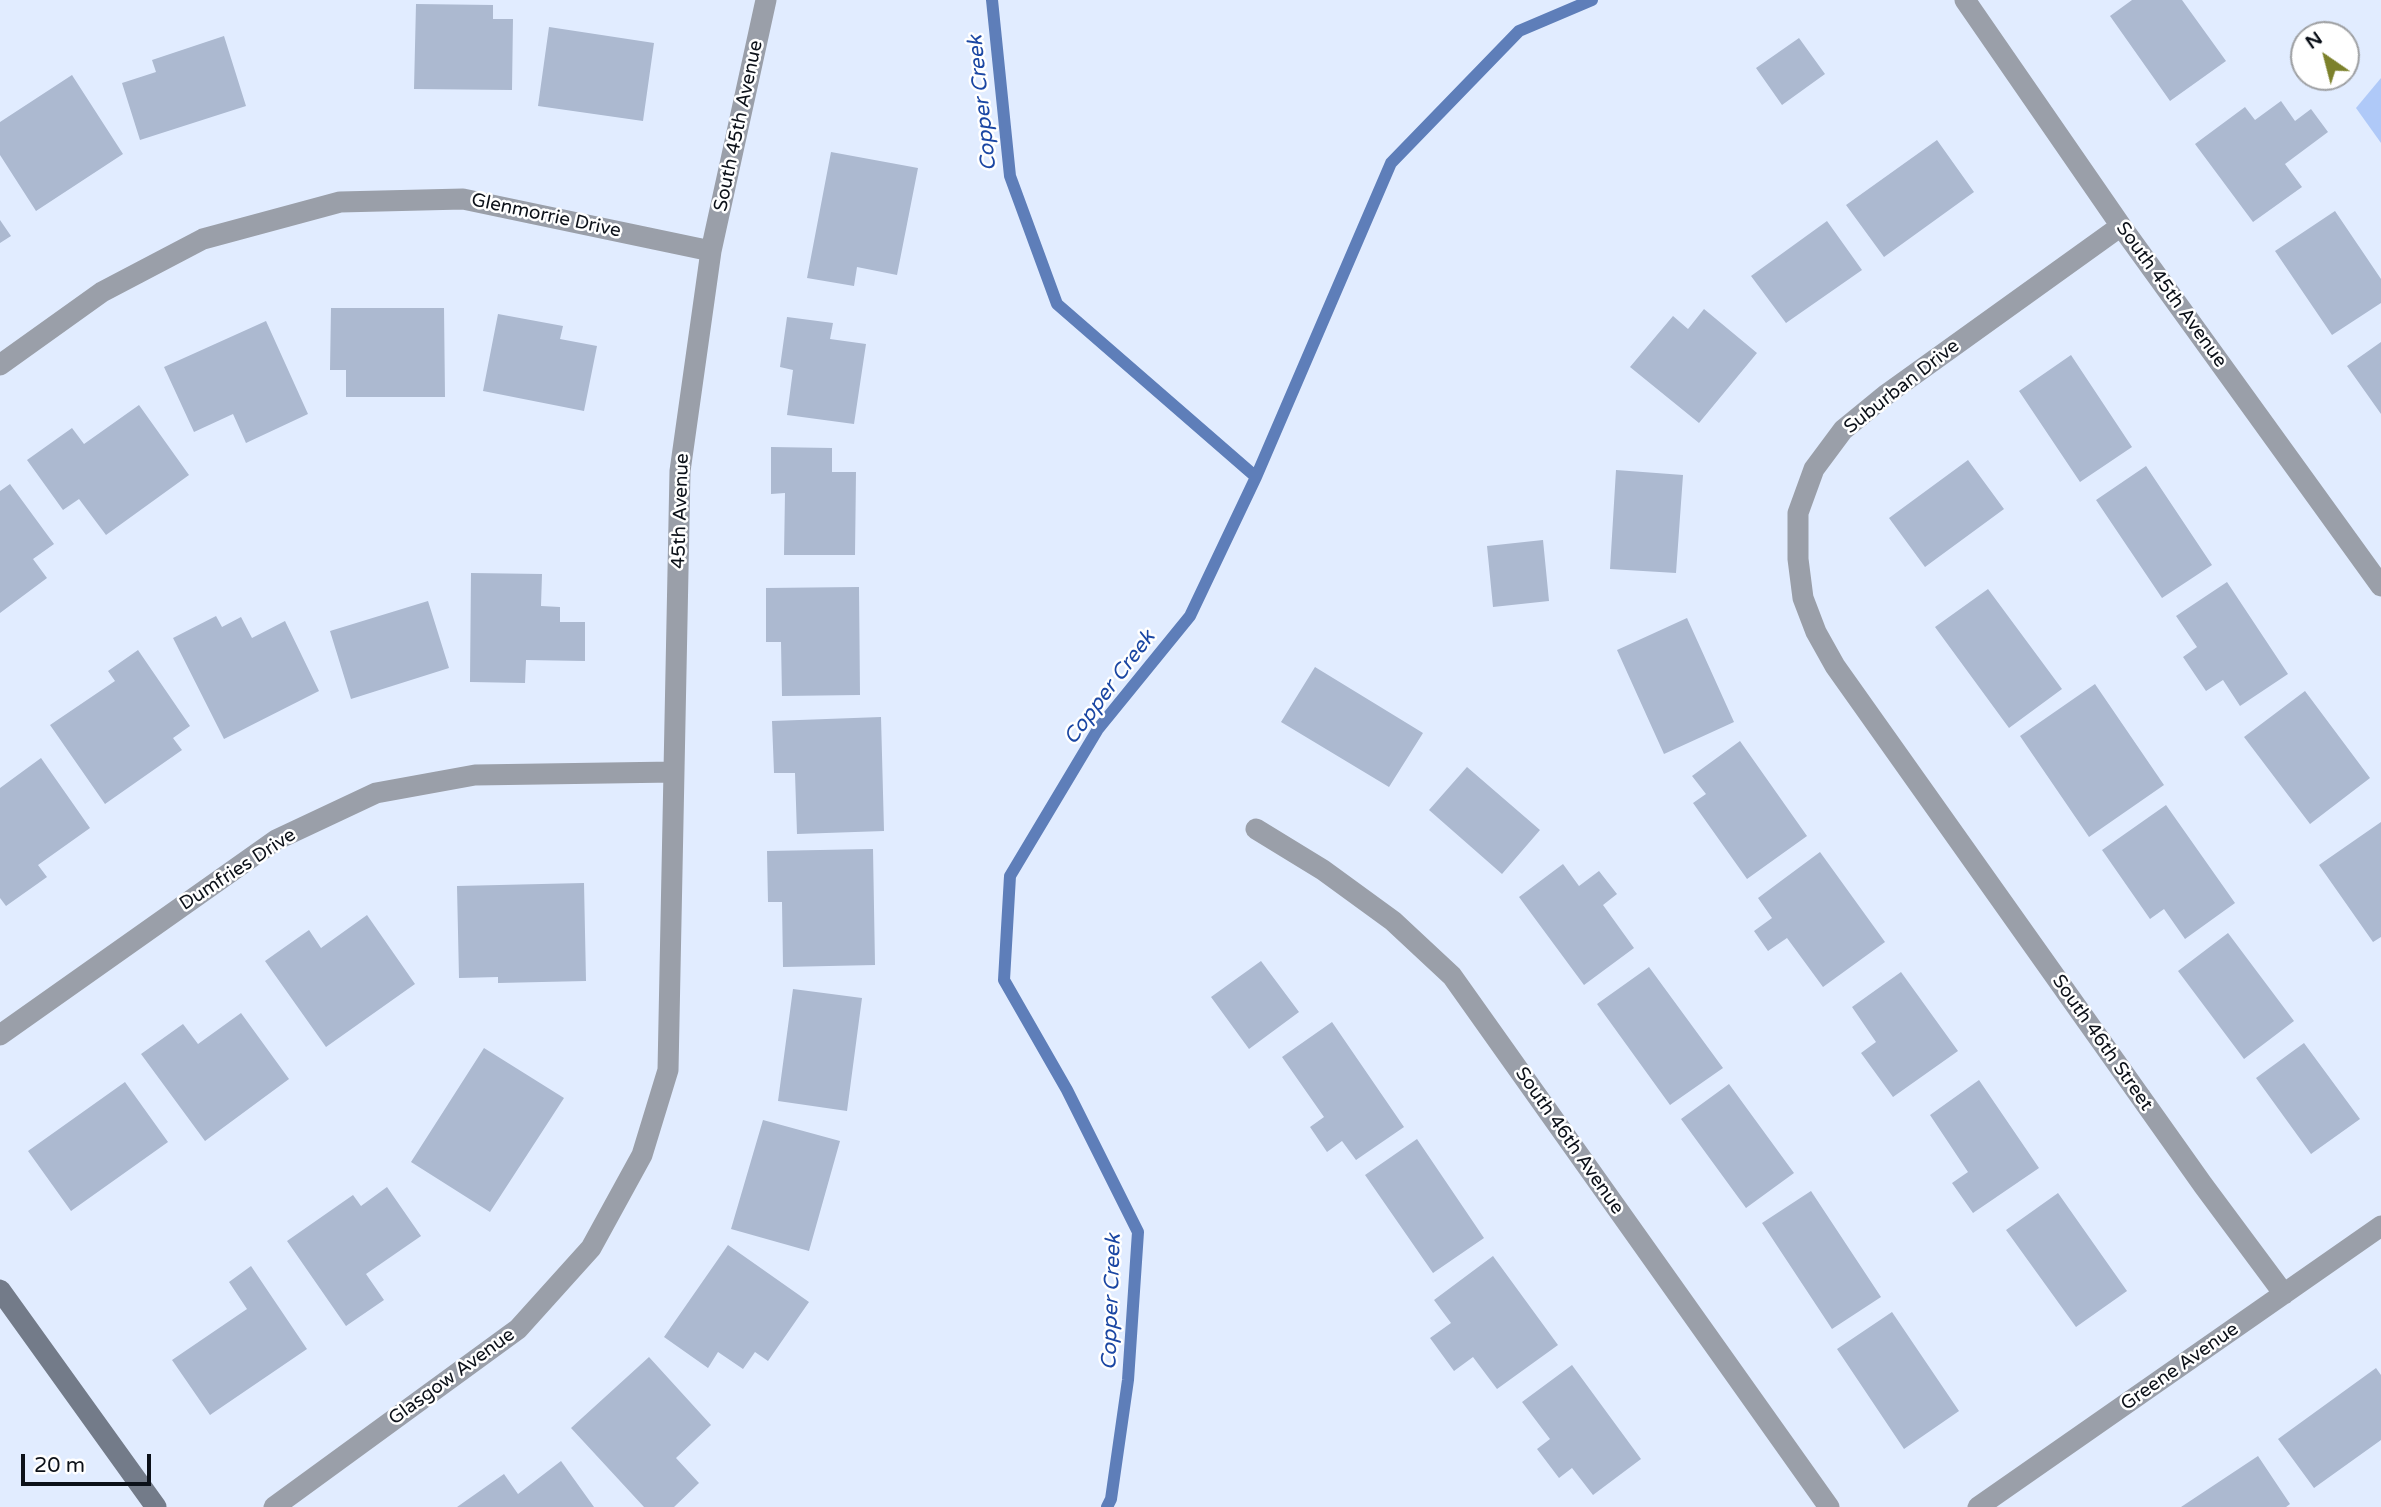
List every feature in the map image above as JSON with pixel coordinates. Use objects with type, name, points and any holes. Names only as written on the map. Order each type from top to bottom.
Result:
[{"type":"street","name":"South 45th Avenue","points":[[712,251],[766,0]]},
{"type":"street","name":"South 45th Avenue","points":[[1965,0],[2121,226],[2381,586]]},
{"type":"street","name":"Glenmorrie Drive","points":[[0,365],[102,292],[203,239],[340,202],[463,198],[712,251]]},
{"type":"street","name":"Suburban Drive","points":[[1923,790],[1835,666],[1816,632],[1803,598],[1798,559],[1798,513],[1814,469],[1843,430],[1887,394],[2121,226]]},
{"type":"street","name":"45th Avenue","points":[[674,772],[680,471],[712,251]]},
{"type":"street","name":"Dumfries Drive","points":[[0,1035],[276,840],[376,793],[475,775],[674,772]]},
{"type":"street","name":"Glasgow Avenue","points":[[274,1507],[518,1329],[591,1248],[642,1155],[668,1070],[674,772]]},
{"type":"street","name":"South 46th Street","points":[[1923,790],[2195,1174],[2284,1294]]},
{"type":"street","name":"South 46th Avenue","points":[[1256,829],[1323,870],[1393,921],[1452,976],[1829,1507]]},
{"type":"street","name":"Greene Avenue","points":[[1978,1507],[2381,1226]]},
{"type":"street","points":[[0,1290],[156,1507]]},
{"type":"shaded area","points":[[2381,78],[2381,143],[2356,108]]},
{"type":"building","points":[[2132,0],[2182,0],[2226,61],[2170,101],[2110,16]]},
{"type":"building","points":[[416,4],[493,5],[493,19],[513,19],[512,90],[414,89]]},
{"type":"building","points":[[549,27],[654,43],[643,121],[538,106]]},
{"type":"building","points":[[224,36],[246,106],[140,140],[122,83],[156,72],[152,60]]},
{"type":"building","points":[[1799,38],[1825,74],[1782,105],[1756,68]]},
{"type":"building","points":[[72,75],[123,154],[36,211],[0,155],[0,122]]},
{"type":"building","points":[[2281,101],[2295,121],[2311,109],[2328,132],[2285,164],[2302,187],[2253,222],[2195,144],[2245,107],[2255,120]]},
{"type":"building","points":[[1937,140],[1974,192],[1884,257],[1846,205]]},
{"type":"building","points":[[831,152],[918,168],[897,275],[857,267],[854,286],[807,278]]},
{"type":"building","points":[[2335,211],[2381,279],[2381,303],[2332,335],[2275,251]]},
{"type":"building","points":[[0,220],[11,236],[0,243]]},
{"type":"building","points":[[1827,221],[1862,270],[1786,323],[1751,276]]},
{"type":"building","points":[[331,308],[444,308],[445,397],[346,397],[346,370],[330,370]]},
{"type":"building","points":[[1704,309],[1757,353],[1699,423],[1630,367],[1673,316],[1688,329]]},
{"type":"building","points":[[498,314],[563,326],[560,339],[597,346],[584,411],[483,391]]},
{"type":"building","points":[[787,317],[833,323],[830,339],[866,344],[854,424],[787,415],[793,370],[780,367]]},
{"type":"building","points":[[266,321],[308,414],[246,443],[233,414],[194,432],[164,367]]},
{"type":"building","points":[[2381,342],[2381,414],[2347,366]]},
{"type":"building","points":[[2071,355],[2132,447],[2080,482],[2019,391]]},
{"type":"building","points":[[139,405],[189,475],[106,535],[79,499],[63,510],[27,460],[72,428],[84,444]]},
{"type":"building","points":[[771,447],[832,448],[832,472],[856,472],[855,555],[784,555],[785,493],[771,494]]},
{"type":"building","points":[[1968,460],[2004,509],[1925,567],[1889,518]]},
{"type":"building","points":[[2146,466],[2212,565],[2162,598],[2096,500]]},
{"type":"building","points":[[1616,470],[1683,475],[1676,573],[1610,569]]},
{"type":"building","points":[[10,484],[54,544],[33,559],[47,578],[0,613],[0,491]]},
{"type":"building","points":[[1543,540],[1549,601],[1493,607],[1487,546]]},
{"type":"building","points":[[471,573],[542,574],[541,606],[560,607],[560,622],[585,622],[585,661],[526,660],[525,683],[470,682]]},
{"type":"building","points":[[2227,582],[2288,674],[2240,706],[2223,680],[2206,691],[2183,657],[2197,647],[2176,616]]},
{"type":"building","points":[[859,587],[860,695],[782,696],[781,642],[766,642],[766,588]]},
{"type":"building","points":[[1988,589],[2062,689],[2009,728],[1935,627]]},
{"type":"building","points":[[428,601],[449,668],[351,699],[330,631]]},
{"type":"building","points":[[216,616],[222,627],[241,617],[252,638],[285,621],[319,691],[224,739],[173,638]]},
{"type":"building","points":[[1687,618],[1734,722],[1664,754],[1617,650]]},
{"type":"building","points":[[138,650],[190,726],[173,738],[182,750],[105,804],[50,725],[115,681],[108,671]]},
{"type":"building","points":[[1315,667],[1423,733],[1389,787],[1281,722]]},
{"type":"building","points":[[2095,684],[2164,785],[2089,837],[2020,736]]},
{"type":"building","points":[[2305,691],[2370,778],[2310,824],[2244,737]]},
{"type":"building","points":[[881,717],[884,831],[797,834],[795,773],[774,773],[772,721]]},
{"type":"building","points":[[1740,741],[1807,836],[1747,879],[1693,803],[1706,794],[1692,776]]},
{"type":"building","points":[[41,758],[90,828],[38,865],[47,877],[6,906],[0,898],[0,788]]},
{"type":"building","points":[[1467,767],[1540,830],[1502,874],[1429,810]]},
{"type":"building","points":[[2166,805],[2235,903],[2185,939],[2164,909],[2150,919],[2102,850]]},
{"type":"building","points":[[2381,822],[2381,937],[2373,942],[2319,865]]},
{"type":"building","points":[[873,849],[875,965],[783,967],[782,902],[768,902],[767,851]]},
{"type":"building","points":[[1820,852],[1885,942],[1823,987],[1787,938],[1768,951],[1754,931],[1772,918],[1758,898]]},
{"type":"building","points":[[1563,864],[1579,886],[1599,871],[1617,894],[1603,905],[1634,948],[1584,985],[1519,897]]},
{"type":"building","points":[[584,883],[586,981],[498,983],[498,977],[459,978],[457,886]]},
{"type":"building","points":[[367,915],[415,984],[326,1047],[265,961],[309,930],[321,948]]},
{"type":"building","points":[[2228,933],[2294,1021],[2244,1059],[2178,971]]},
{"type":"building","points":[[1261,961],[1299,1012],[1249,1049],[1211,997]]},
{"type":"building","points":[[1649,967],[1723,1068],[1670,1105],[1597,1004]]},
{"type":"building","points":[[1901,972],[1958,1051],[1893,1097],[1861,1053],[1876,1042],[1852,1007]]},
{"type":"building","points":[[793,989],[862,998],[847,1111],[778,1101]]},
{"type":"building","points":[[241,1013],[289,1079],[205,1141],[141,1054],[183,1024],[198,1044]]},
{"type":"building","points":[[1332,1022],[1404,1127],[1356,1160],[1342,1141],[1327,1152],[1310,1127],[1324,1117],[1282,1057]]},
{"type":"building","points":[[2304,1043],[2360,1119],[2311,1154],[2256,1078]]},
{"type":"building","points":[[484,1048],[564,1098],[490,1212],[411,1162]]},
{"type":"building","points":[[1979,1080],[2039,1168],[1973,1213],[1952,1183],[1968,1172],[1930,1115]]},
{"type":"building","points":[[125,1082],[168,1142],[71,1211],[28,1151]]},
{"type":"building","points":[[1729,1084],[1794,1173],[1746,1208],[1681,1119]]},
{"type":"building","points":[[763,1120],[840,1141],[809,1251],[731,1229]]},
{"type":"building","points":[[1417,1139],[1484,1238],[1433,1273],[1365,1175]]},
{"type":"building","points":[[387,1187],[421,1236],[366,1274],[384,1300],[346,1326],[287,1241],[353,1195],[361,1206]]},
{"type":"building","points":[[1811,1191],[1881,1297],[1832,1329],[1762,1223]]},
{"type":"building","points":[[2058,1193],[2127,1291],[2076,1327],[2006,1230]]},
{"type":"building","points":[[728,1245],[809,1302],[768,1361],[755,1352],[743,1369],[718,1352],[708,1368],[664,1337]]},
{"type":"building","points":[[1493,1256],[1558,1345],[1497,1389],[1473,1357],[1454,1371],[1430,1338],[1451,1323],[1434,1300]]},
{"type":"building","points":[[251,1266],[307,1349],[210,1415],[172,1360],[247,1309],[229,1282]]},
{"type":"building","points":[[1892,1312],[1959,1411],[1904,1449],[1837,1349]]},
{"type":"building","points":[[649,1357],[711,1425],[676,1458],[699,1483],[674,1507],[644,1507],[571,1428]]},
{"type":"building","points":[[1572,1365],[1641,1459],[1593,1495],[1572,1468],[1559,1478],[1537,1449],[1550,1439],[1522,1402]]},
{"type":"building","points":[[2376,1368],[2381,1375],[2381,1440],[2314,1488],[2278,1439]]},
{"type":"building","points":[[2258,1456],[2290,1504],[2286,1507],[2181,1507]]},
{"type":"building","points":[[561,1461],[594,1507],[457,1507],[504,1474],[518,1494]]},
{"type":"waterway","name":"Copper Creek","points":[[992,0],[1010,176],[1057,304],[1256,477]]},
{"type":"waterway","name":"Copper Creek","points":[[1107,1507],[1111,1499],[1128,1380],[1138,1232],[1067,1090],[1004,980],[1010,876],[1098,729],[1190,616],[1256,477],[1391,163],[1519,31],[1592,0]]}]
